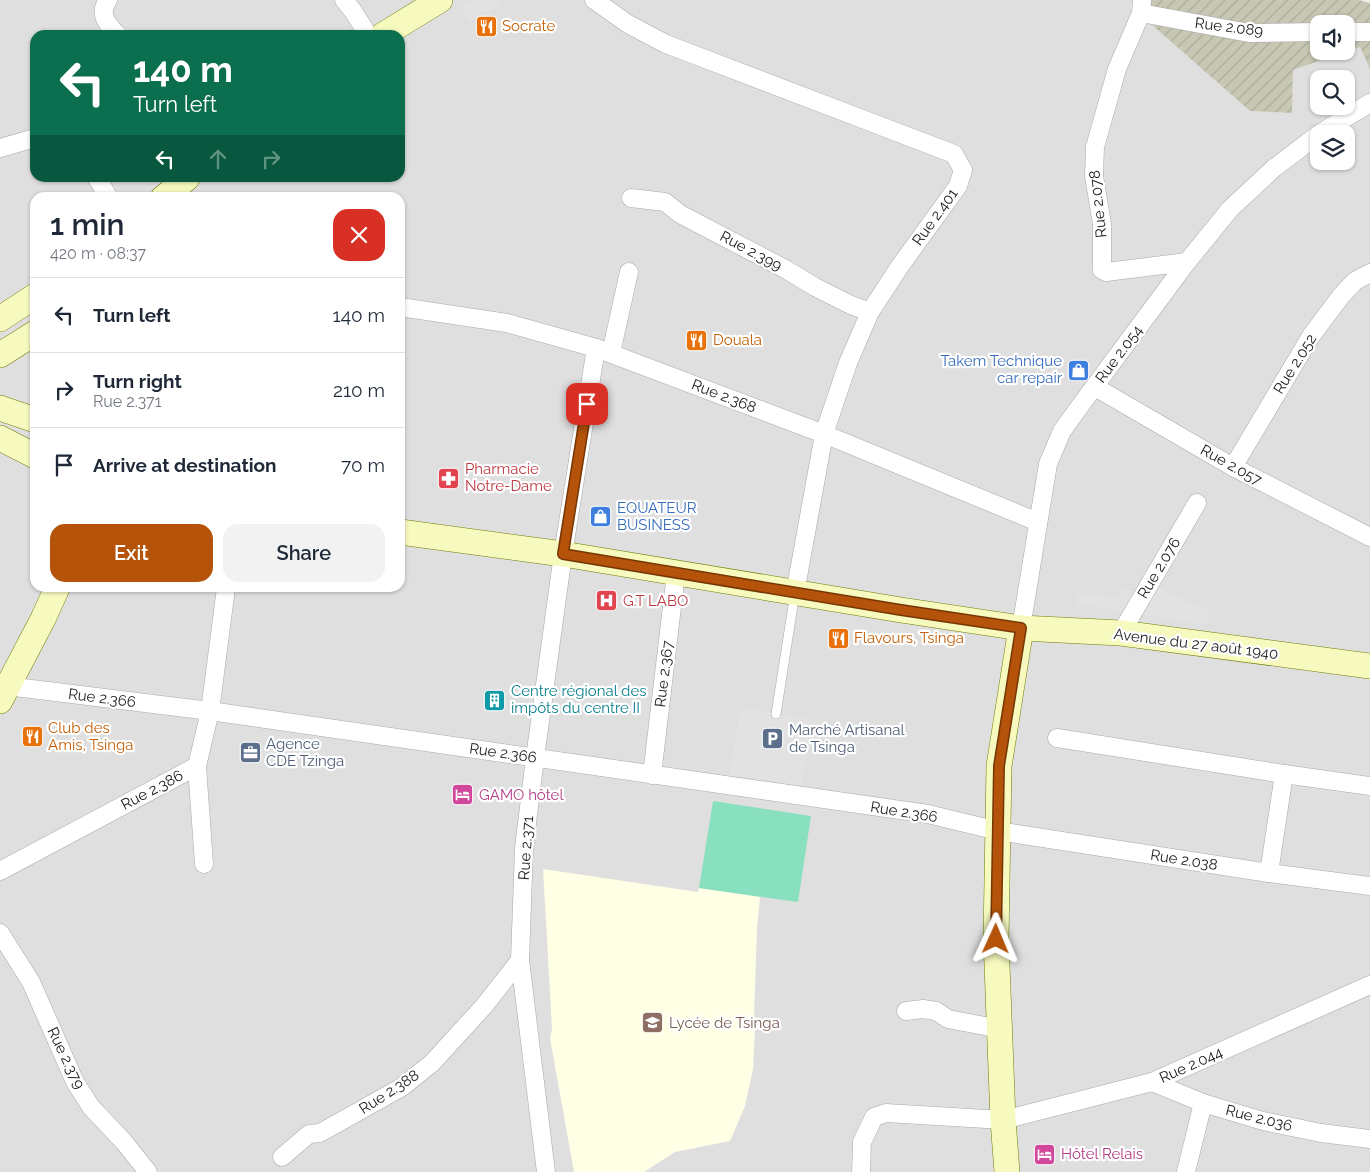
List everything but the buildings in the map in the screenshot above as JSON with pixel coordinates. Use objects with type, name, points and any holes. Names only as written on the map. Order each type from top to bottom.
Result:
[{"type":"main road","points":[[391,30],[440,0]]},
{"type":"main road","points":[[171,192],[182,182]]},
{"type":"main road","points":[[0,319],[30,299]]},
{"type":"main road","points":[[0,355],[30,336]]},
{"type":"main road","points":[[0,408],[30,418]]},
{"type":"main road","points":[[0,438],[30,453]]},
{"type":"main road","name":"Avenue du 27 août 1940","points":[[405,533],[563,554],[1021,628],[1121,633],[1370,666]]},
{"type":"main road","points":[[3,694],[55,592]]},
{"type":"main road","points":[[1007,1172],[1003,1120],[996,939],[999,766],[1021,628]]},
{"type":"street","points":[[108,0],[104,6],[104,16],[114,30]]},
{"type":"street","points":[[344,0],[353,10],[365,30]]},
{"type":"street","name":"Rue 2.401","points":[[594,0],[628,24],[666,44],[954,154],[963,170],[958,186],[900,266],[870,312],[848,363],[824,434],[795,593]]},
{"type":"street","name":"Rue 2.089","points":[[1141,7],[1249,32],[1310,32]]},
{"type":"street","name":"Rue 2.078","points":[[1141,7],[1117,69],[1095,147],[1094,176],[1102,224],[1102,270],[1106,272],[1187,262]]},
{"type":"street","points":[[1355,32],[1370,32]]},
{"type":"street","name":"Rue 2.054","points":[[1334,125],[1370,103]]},
{"type":"street","points":[[0,148],[30,139]]},
{"type":"street","name":"Rue 2.054","points":[[1021,628],[1048,464],[1062,431],[1187,262],[1230,209],[1274,168],[1310,141]]},
{"type":"street","name":"Rue 2.399","points":[[630,198],[664,202],[680,214],[788,270],[815,287],[870,312]]},
{"type":"street","name":"Rue 2.371","points":[[546,1172],[520,960],[524,848],[563,554],[603,351],[629,272]]},
{"type":"street","name":"Rue 2.052","points":[[1233,467],[1311,336],[1345,291],[1355,281],[1370,273]]},
{"type":"street","name":"Rue 2.368","points":[[405,308],[507,323],[603,351],[824,434],[1038,522]]},
{"type":"street","name":"Rue 2.057","points":[[1095,387],[1233,467],[1370,538]]},
{"type":"street","name":"Rue 2.076","points":[[1121,633],[1197,503]]},
{"type":"street","name":"Rue 2.367","points":[[652,775],[676,573]]},
{"type":"street","name":"Rue 2.386","points":[[0,871],[198,766],[210,711],[225,592]]},
{"type":"street","name":"Rue 2.366","points":[[3,694],[210,711],[652,775],[764,785],[928,814],[998,831]]},
{"type":"street","points":[[1056,738],[1370,786]]},
{"type":"street","points":[[198,766],[204,864]]},
{"type":"street","points":[[1269,874],[1284,774]]},
{"type":"street","name":"Rue 2.038","points":[[998,831],[1269,874],[1370,886]]},
{"type":"street","name":"Rue 2.379","points":[[0,933],[31,982],[74,1082],[91,1107],[124,1142],[148,1172]]},
{"type":"street","name":"Rue 2.388","points":[[282,1157],[309,1134],[320,1132],[402,1087],[432,1063],[484,1006],[520,960]]},
{"type":"street","name":"Rue 2.044","points":[[861,1172],[862,1142],[874,1117],[886,1113],[1003,1120],[1152,1082],[1370,985]]},
{"type":"street","points":[[906,1011],[923,1009],[936,1011],[948,1019],[1000,1029]]},
{"type":"street","name":"Rue 2.036","points":[[1152,1082],[1203,1103],[1263,1121],[1321,1133],[1370,1138]]},
{"type":"street","points":[[1186,1172],[1203,1103]]},
{"type":"lane","points":[[776,714],[795,593]]},
{"type":"shaded area","points":[[0,0],[1148,0],[1250,111],[1292,113],[1293,70],[1322,60],[1355,60],[1355,49],[1360,47],[1370,69],[1370,1172],[0,1172]]},
{"type":"shaded area","points":[[471,0],[496,0],[499,6],[469,22],[460,7]]},
{"type":"shaded area","points":[[1148,0],[1359,0],[1370,3],[1370,69],[1360,47],[1355,49],[1355,15],[1310,15],[1310,60],[1322,60],[1293,70],[1292,113],[1250,111],[1151,24]]},
{"type":"shaded area","points":[[1153,586],[1211,612],[1205,625],[1137,614]]},
{"type":"shaded area","points":[[1122,589],[1138,592],[1131,613],[1076,604],[1079,593],[1118,598]]},
{"type":"shaded area","name":"Marché Artisanal de Tsinga","points":[[741,708],[812,719],[801,786],[730,774]]},
{"type":"shaded area","name":"Lycée de Tsinga","points":[[543,869],[698,892],[699,888],[760,897],[757,928],[753,1069],[745,1106],[730,1141],[675,1152],[644,1172],[574,1172],[550,1038],[552,1029]]},
{"type":"green space","points":[[713,801],[811,816],[798,902],[699,888]]},
{"type":"place","name":"Socrate","points":[[486,26]]},
{"type":"place","name":"Douala","points":[[697,340]]},
{"type":"place","name":"Takem Technique car repair","points":[[1078,370]]},
{"type":"place","name":"Pharmacie Notre-Dame","points":[[449,478]]},
{"type":"place","name":"EQUATEUR BUSINESS","points":[[601,517]]},
{"type":"place","name":"G.T LABO","points":[[607,601]]},
{"type":"place","name":"Flavours, Tsinga","points":[[838,638]]},
{"type":"place","name":"Centre régional des impôts du centre II","points":[[495,700]]},
{"type":"place","name":"Club des Amis, Tsinga","points":[[32,737]]},
{"type":"place","name":"Marché Artisanal de Tsinga","points":[[773,739]]},
{"type":"place","name":"Agence CDE Tzinga","points":[[250,753]]},
{"type":"place","name":"GAMO hôtel","points":[[463,795]]},
{"type":"place","name":"Lycée de Tsinga","points":[[653,1023]]},
{"type":"place","name":"Hôtel Relais","points":[[1045,1154]]},
{"type":"route","points":[[587,404],[563,554],[1021,628],[999,766],[996,939]]}]
